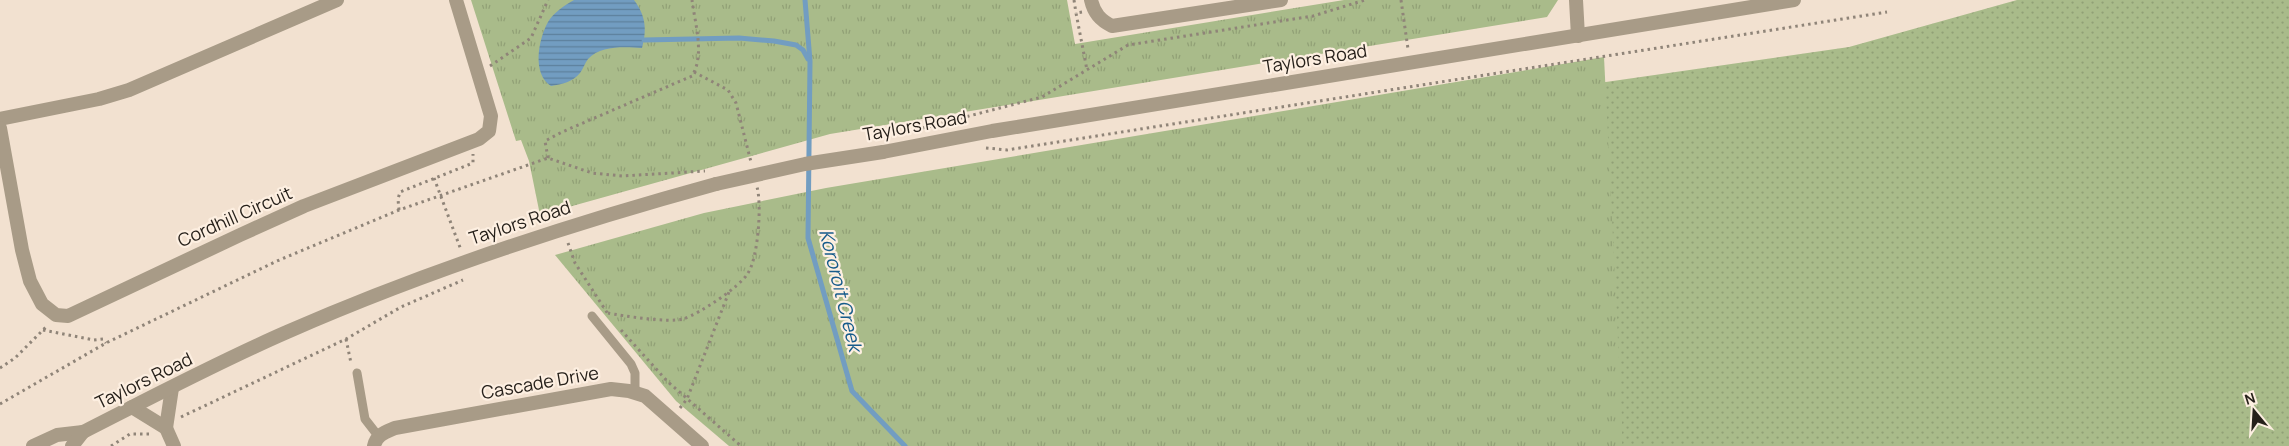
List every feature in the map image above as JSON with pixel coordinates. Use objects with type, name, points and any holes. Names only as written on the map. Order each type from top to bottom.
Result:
[{"type":"street","points":[[0,119],[99,100],[129,90],[337,0]]},
{"type":"street","name":"Cordhill Circuit","points":[[56,315],[68,316],[78,313],[161,272],[296,210],[369,180],[470,144],[489,131],[491,123],[489,106],[456,0]]},
{"type":"street","points":[[1092,5],[1102,20],[1112,26],[1281,0]]},
{"type":"street","points":[[1576,0],[1578,36]]},
{"type":"street","name":"Taylors Road","points":[[32,446],[57,434],[83,432],[286,332],[465,261],[595,218],[716,184],[805,164],[1410,62],[1794,0]]},
{"type":"street","points":[[0,128],[22,250],[30,281],[42,304],[56,315]]},
{"type":"street","points":[[172,388],[166,428],[174,446]]},
{"type":"street","name":"Cascade Drive","points":[[376,441],[396,428],[612,389],[645,396],[702,446]]},
{"type":"street","points":[[132,407],[166,428]]},
{"type":"street","name":"Taylors Road","points":[[72,446],[83,432]]},
{"type":"lane","points":[[592,316],[631,364],[635,373],[635,393]]},
{"type":"lane","points":[[357,373],[365,419],[376,441]]},
{"type":"path","points":[[478,73],[531,38],[548,0]]},
{"type":"path","points":[[548,158],[545,141],[692,76],[698,66],[698,51],[692,0]]},
{"type":"path","points":[[1074,0],[1087,70]]},
{"type":"path","points":[[913,130],[1042,97],[1128,45],[1313,16],[1365,0]]},
{"type":"path","points":[[1401,0],[1410,62]]},
{"type":"path","points":[[1076,13],[1092,5]]},
{"type":"path","points":[[980,147],[1007,150],[1887,12]]},
{"type":"path","points":[[694,72],[728,90],[736,103],[752,166]]},
{"type":"path","points":[[399,210],[398,199],[400,192],[472,163],[474,158],[470,144]]},
{"type":"path","points":[[0,404],[106,343],[277,261],[399,210],[548,158],[592,172],[622,176],[710,170]]},
{"type":"path","points":[[434,178],[465,261]]},
{"type":"path","points":[[608,312],[627,317],[682,319],[696,314],[729,292],[748,273],[758,238],[759,212],[756,184]]},
{"type":"path","points":[[558,246],[577,240]]},
{"type":"path","points":[[568,243],[575,263],[613,321]]},
{"type":"path","points":[[111,446],[130,434],[146,435],[166,428],[186,414],[346,339],[401,307],[468,278]]},
{"type":"path","points":[[687,399],[729,292]]},
{"type":"path","points":[[0,368],[15,358],[56,315]]},
{"type":"path","points":[[619,328],[667,381],[741,446]]},
{"type":"path","points":[[43,330],[94,340],[103,339],[106,343]]},
{"type":"path","points":[[346,339],[353,369],[357,373]]},
{"type":"green space","points":[[471,0],[1067,0],[1075,44],[1344,0],[1558,0],[1547,17],[830,134],[540,215],[529,161],[521,140],[516,141]]},
{"type":"green space","points":[[2017,0],[2289,0],[2289,446],[811,446],[1571,87],[1849,47]]},
{"type":"green space","points":[[1604,57],[1622,446],[729,446],[676,401],[555,255],[704,213],[826,188]]},
{"type":"water","points":[[574,0],[634,0],[641,12],[644,23],[645,35],[642,48],[614,48],[600,51],[588,59],[574,79],[551,86],[545,81],[539,65],[544,29],[553,15]]},
{"type":"waterway","name":"Kororoit Creek","points":[[805,0],[810,61],[808,238],[852,391],[905,446]]},
{"type":"waterway","points":[[644,40],[739,38],[774,41],[796,45],[803,50],[808,59]]}]
